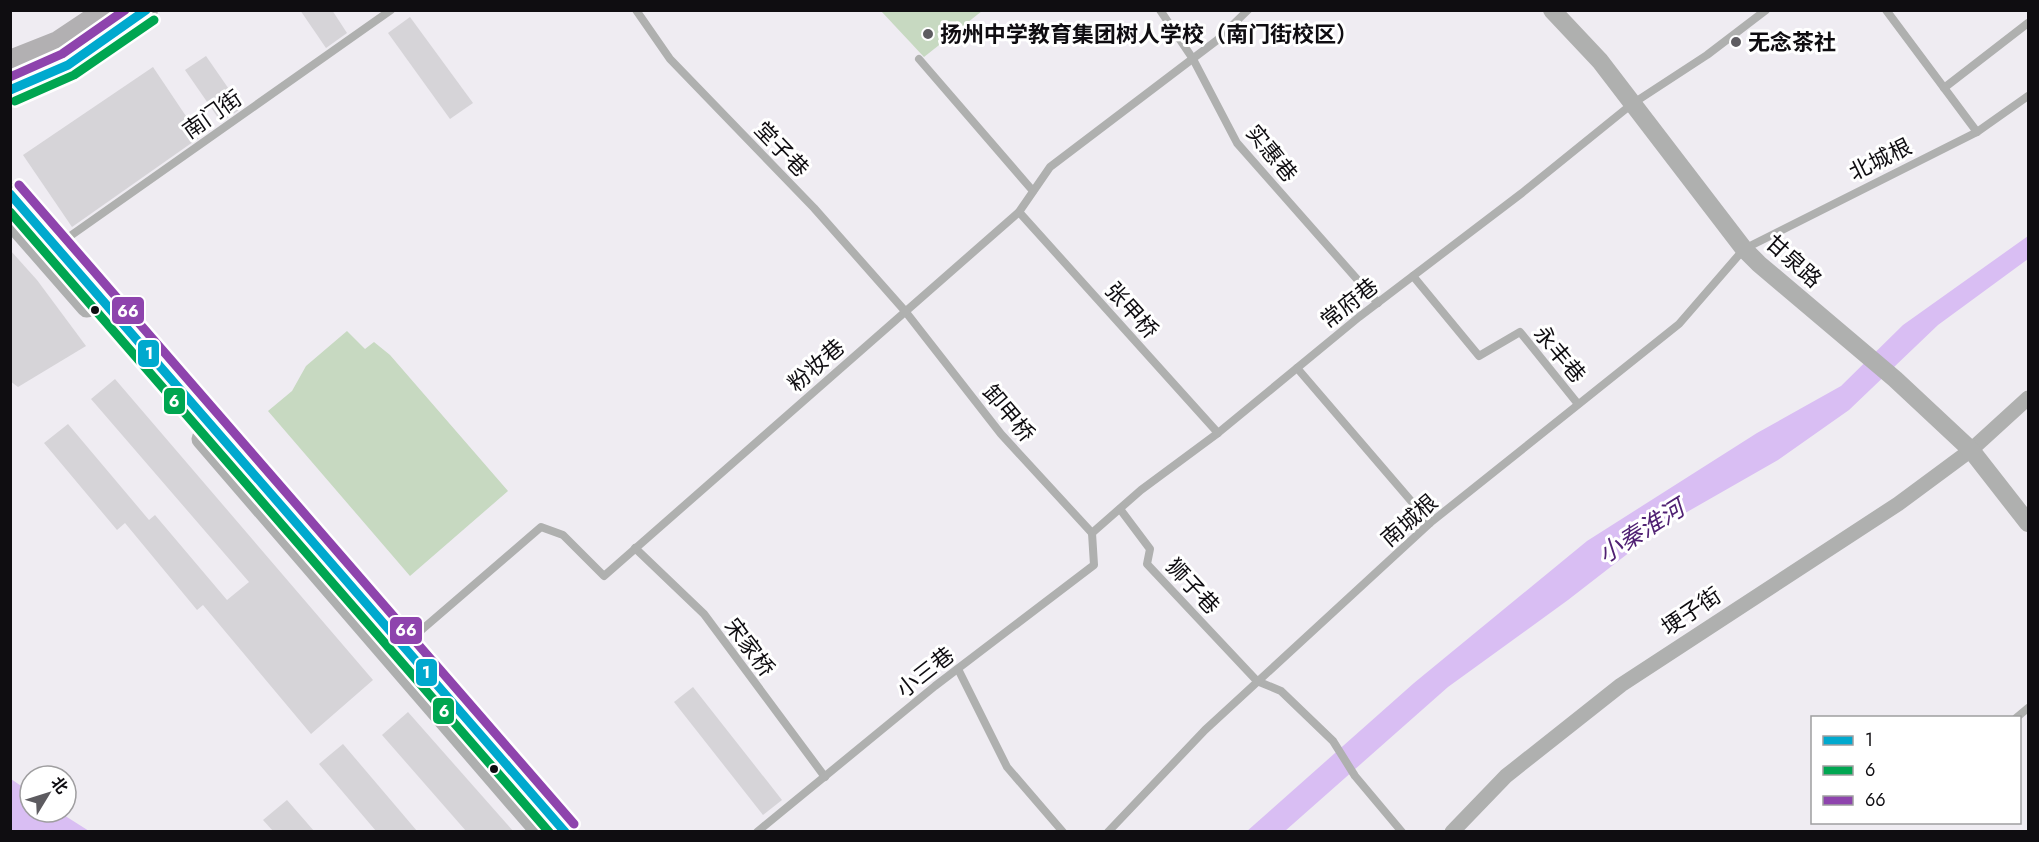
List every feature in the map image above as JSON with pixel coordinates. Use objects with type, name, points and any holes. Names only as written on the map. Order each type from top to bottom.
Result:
[{"type":"main road","points":[[10,61],[58,42],[106,10]]},
{"type":"main road","points":[[10,90],[68,65],[147,10]]},
{"type":"main road","points":[[10,194],[565,831]]},
{"type":"main road","points":[[10,219],[541,831]]},
{"type":"street","name":"甘泉路","points":[[1552,10],[1599,61],[1744,249],[1894,379],[1971,450],[2028,523]]},
{"type":"street","name":"埂子街","points":[[1452,831],[1506,776],[1621,685],[1898,504],[1971,450],[2028,398]]},
{"type":"lane","name":"南门街","points":[[55,247],[391,10]]},
{"type":"lane","name":"堂子巷","points":[[636,10],[670,59],[814,208],[905,311]]},
{"type":"lane","name":"实惠巷","points":[[1160,10],[1193,59],[1237,143],[1378,303]]},
{"type":"lane","name":"粉妆巷","points":[[403,645],[541,527],[563,535],[604,576],[1019,212],[1050,167],[1193,59],[1248,10]]},
{"type":"lane","name":"常府巷","points":[[1092,533],[1378,303],[1522,193],[1632,104],[1707,55],[1766,10]]},
{"type":"lane","points":[[1886,10],[1977,132]]},
{"type":"lane","points":[[1944,88],[2028,23]]},
{"type":"lane","points":[[919,59],[1033,192]]},
{"type":"lane","name":"北城根","points":[[1744,249],[1977,132],[2028,96]]},
{"type":"lane","name":"张甲桥","points":[[1019,212],[1218,433]]},
{"type":"lane","name":"南城根","points":[[1108,831],[1205,730],[1431,524],[1679,324],[1744,249]]},
{"type":"lane","name":"永丰巷","points":[[1413,276],[1479,356],[1520,332],[1578,404]]},
{"type":"lane","name":"卸甲桥","points":[[905,311],[1001,434],[1092,533]]},
{"type":"lane","points":[[1297,368],[1431,524]]},
{"type":"lane","name":"狮子巷","points":[[1120,509],[1150,549],[1147,564],[1257,681]]},
{"type":"lane","name":"小三巷","points":[[757,831],[958,669],[1094,565],[1092,533]]},
{"type":"lane","name":"宋家桥","points":[[635,548],[704,614],[825,777]]},
{"type":"lane","points":[[958,669],[1007,767],[1063,831]]},
{"type":"lane","points":[[1257,681],[1281,691],[1333,741],[1355,776],[1402,831]]},
{"type":"green space","name":"扬州中学教育集团树人学校（南门街校区）","points":[[881,11],[982,11],[924,57]]},
{"type":"green space","points":[[347,331],[365,349],[374,342],[390,355],[508,491],[410,576],[268,411],[292,391],[306,366]]},
{"type":"water","name":"小秦淮河","points":[[2028,236],[2028,259],[1938,325],[1849,410],[1778,460],[1666,524],[1568,600],[1448,687],[1285,831],[1246,832],[1414,683],[1587,541],[1757,433],[1841,386],[1903,325]]},
{"type":"water","points":[[11,779],[18,784],[18,824],[78,824],[89,831],[11,831]]},
{"type":"building","points":[[300,10],[332,10],[347,33],[326,48]]},
{"type":"building","points":[[410,17],[473,103],[450,119],[388,33]]},
{"type":"building","points":[[206,56],[242,108],[221,122],[185,70]]},
{"type":"building","points":[[153,67],[200,137],[72,227],[23,155]]},
{"type":"building","points":[[10,250],[37,280],[86,346],[18,387],[10,381]]},
{"type":"building","points":[[115,379],[373,680],[311,734],[203,605],[197,610],[125,523],[117,530],[44,443],[68,424],[149,520],[155,515],[227,600],[249,582],[91,399]]},
{"type":"building","points":[[693,687],[782,800],[763,815],[674,702]]},
{"type":"building","points":[[408,712],[513,831],[466,831],[382,735]]},
{"type":"building","points":[[343,744],[417,831],[376,831],[319,764]]},
{"type":"building","points":[[287,800],[314,831],[273,831],[263,820]]},
{"type":"transit line","name":"66","points":[[10,77],[62,54],[125,10]]},
{"type":"transit line","name":"1","points":[[10,90],[68,65],[146,10]]},
{"type":"transit line","name":"6","points":[[15,101],[74,75],[154,20]]},
{"type":"transit line","name":"66","points":[[19,185],[574,824]]},
{"type":"transit line","name":"1","points":[[10,194],[565,832]]},
{"type":"transit line","name":"6","points":[[10,212],[549,832]]},
{"type":"place","name":"扬州中学教育集团树人学校（南门街校区）","points":[[928,34]]},
{"type":"place","name":"无念茶社","points":[[1736,42]]}]
